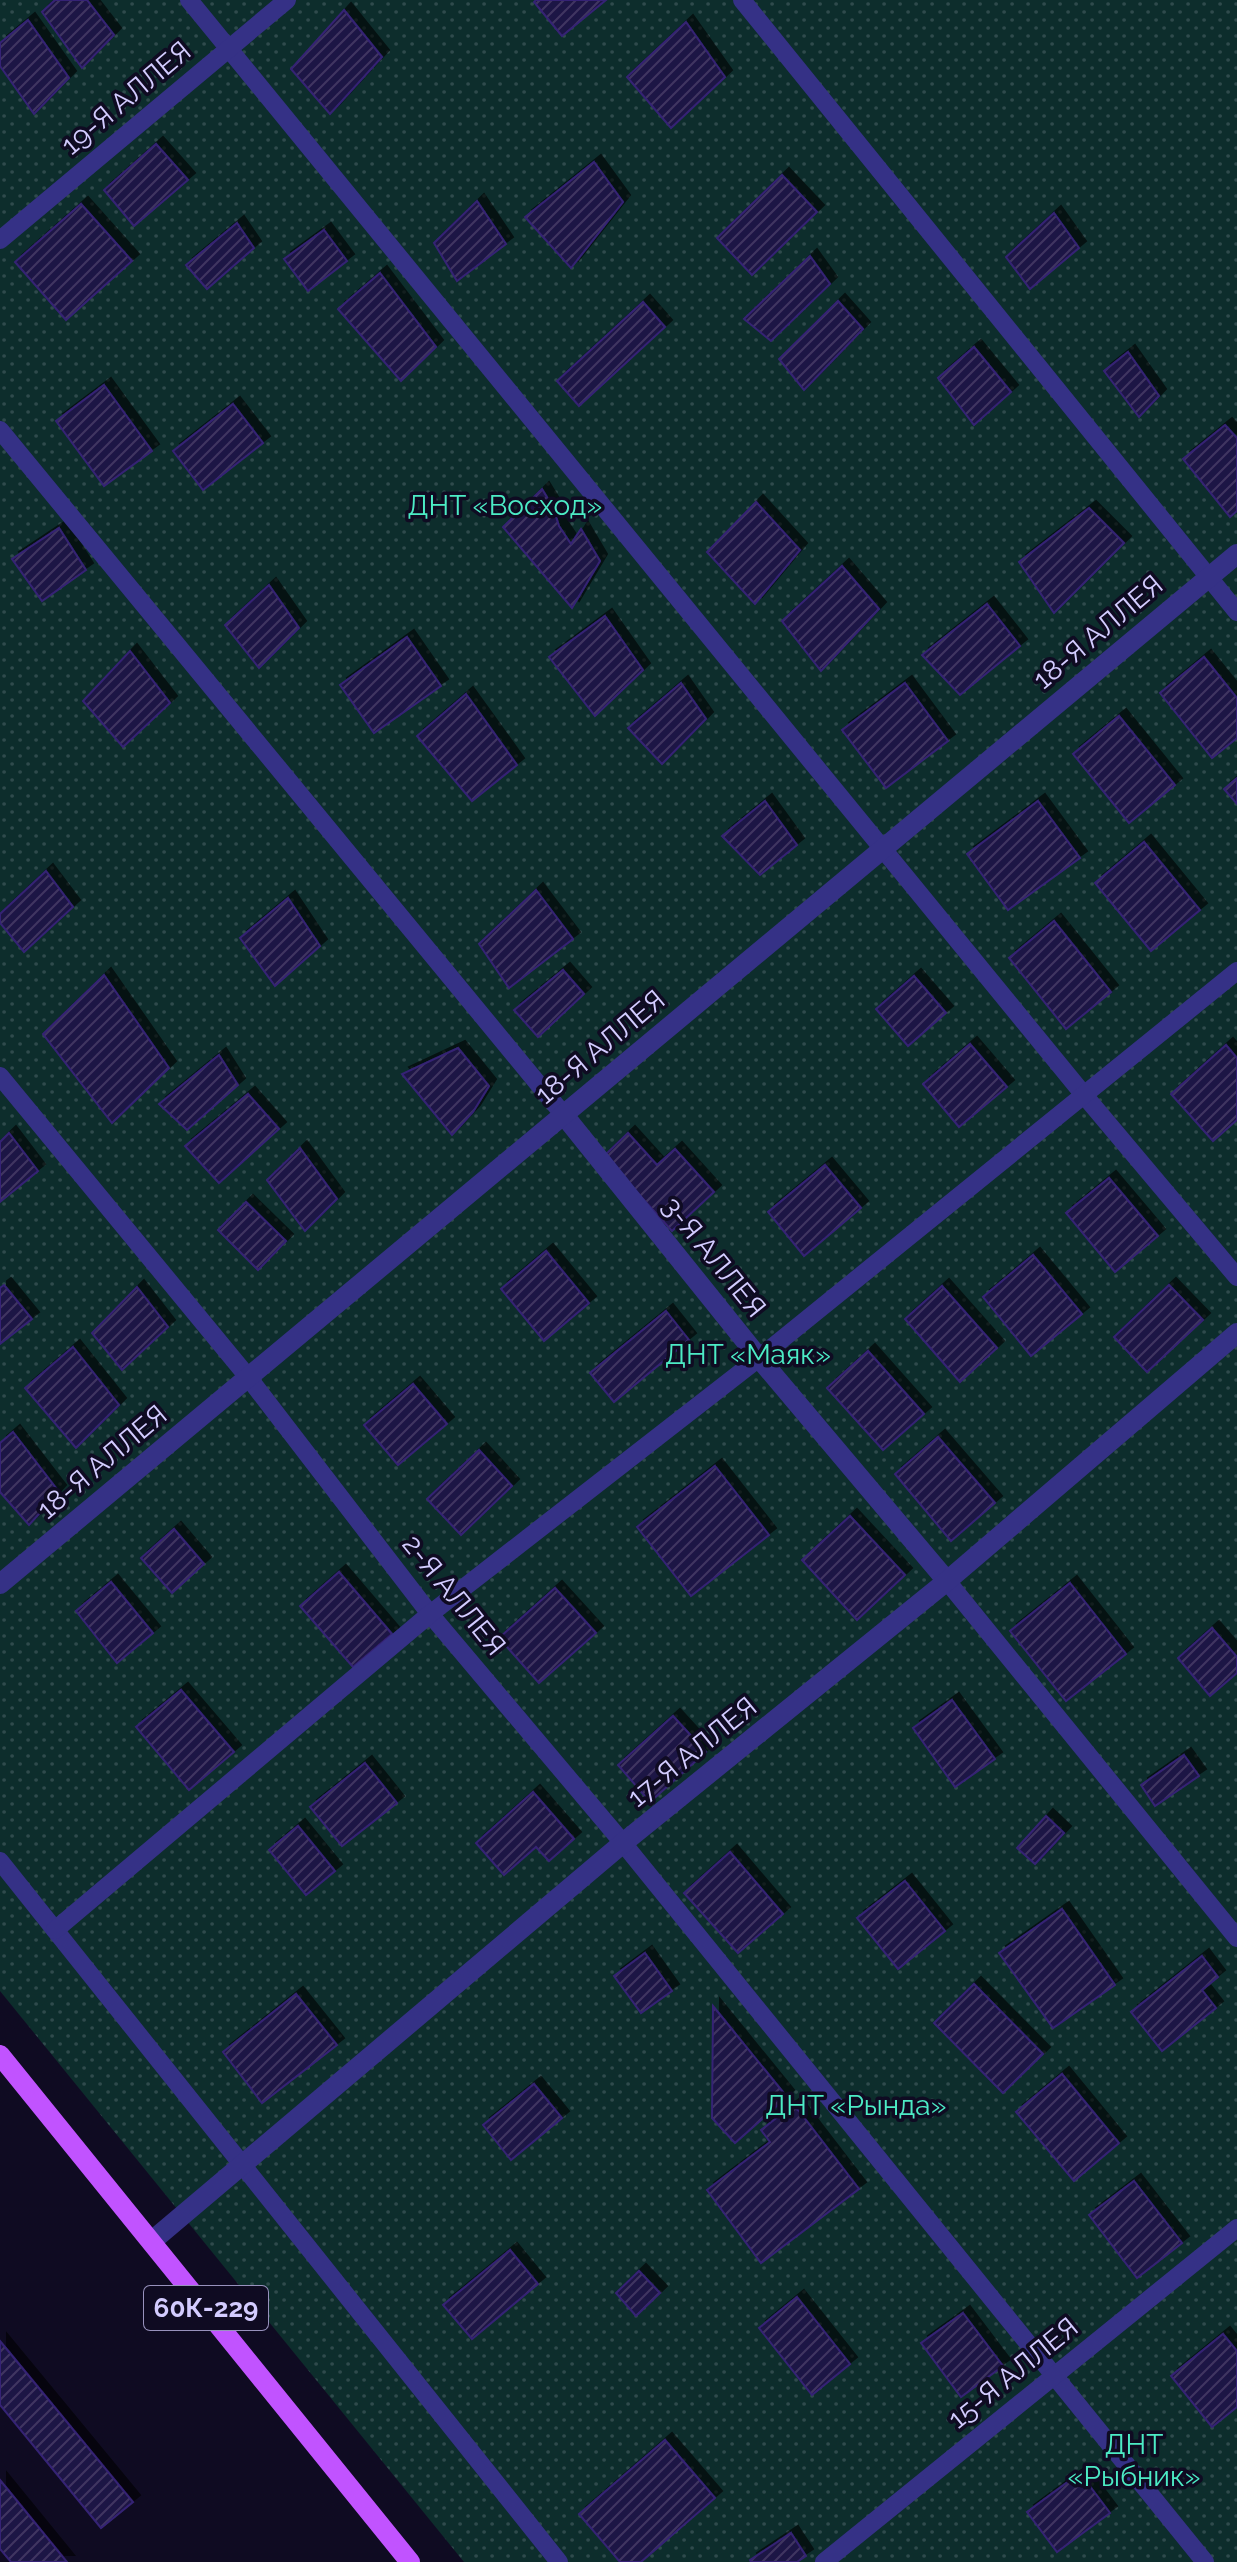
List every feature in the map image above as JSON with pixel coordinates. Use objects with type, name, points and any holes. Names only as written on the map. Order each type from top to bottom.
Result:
[{"type":"main road","name":"60К-229","points":[[0,2055],[410,2562]]},
{"type":"street","name":"18-Я АЛЛЕЯ","points":[[0,1584],[1237,554]]},
{"type":"street","name":"3-Я АЛЛЕЯ","points":[[563,1114],[759,1358],[947,1581]]},
{"type":"street","name":"17-Я АЛЛЕЯ","points":[[152,2241],[623,1843],[947,1581],[1237,1333]]},
{"type":"lane","points":[[189,0],[1084,1095],[1237,1277]]},
{"type":"lane","name":"19-Я АЛЛЕЯ","points":[[0,240],[287,0]]},
{"type":"lane","points":[[742,0],[1237,612]]},
{"type":"lane","points":[[0,430],[563,1114]]},
{"type":"lane","points":[[55,1930],[430,1614],[759,1358],[1237,971]]},
{"type":"lane","name":"2-Я АЛЛЕЯ","points":[[0,1076],[248,1377],[430,1614],[623,1843],[1205,2562]]},
{"type":"lane","points":[[947,1581],[1237,1938]]},
{"type":"lane","points":[[0,1861],[559,2562]]},
{"type":"lane","name":"15-Я АЛЛЕЯ","points":[[824,2562],[1237,2228]]},
{"type":"green space","points":[[0,0],[1237,0],[1237,2562],[464,2562],[0,1991]]},
{"type":"building","points":[[55,0],[87,0],[114,35],[82,68],[42,12]]},
{"type":"building","points":[[606,0],[562,36],[534,2]]},
{"type":"building","points":[[344,10],[382,57],[330,114],[291,69]]},
{"type":"building","points":[[28,20],[69,78],[34,114],[0,66],[0,43]]},
{"type":"building","points":[[686,22],[725,77],[671,128],[627,77]]},
{"type":"building","points":[[156,144],[188,180],[134,226],[104,190]]},
{"type":"building","points":[[594,162],[623,202],[571,268],[525,217]]},
{"type":"building","points":[[782,175],[817,212],[752,275],[717,238]]},
{"type":"building","points":[[477,201],[506,244],[457,281],[434,243]]},
{"type":"building","points":[[81,204],[132,261],[66,320],[15,262]]},
{"type":"building","points":[[1054,213],[1079,248],[1030,289],[1006,257]]},
{"type":"building","points":[[237,223],[254,248],[207,289],[186,265]]},
{"type":"building","points":[[324,230],[347,261],[308,291],[284,259]]},
{"type":"building","points":[[810,256],[830,284],[771,341],[744,319]]},
{"type":"building","points":[[380,273],[436,347],[401,381],[338,309]]},
{"type":"building","points":[[838,301],[863,329],[804,390],[779,359]]},
{"type":"building","points":[[643,302],[665,327],[579,406],[557,381]]},
{"type":"building","points":[[974,347],[1011,392],[974,425],[938,378]]},
{"type":"building","points":[[1128,352],[1159,396],[1139,417],[1104,371]]},
{"type":"building","points":[[104,385],[152,451],[104,486],[56,421]]},
{"type":"building","points":[[233,404],[263,443],[203,490],[173,451]]},
{"type":"building","points":[[1225,425],[1237,438],[1237,511],[1230,517],[1183,459]]},
{"type":"building","points":[[542,489],[571,544],[581,529],[600,561],[572,608],[503,527]]},
{"type":"building","points":[[756,502],[800,550],[755,604],[707,552]]},
{"type":"building","points":[[1089,508],[1124,543],[1054,613],[1019,562]]},
{"type":"building","points":[[59,528],[86,570],[42,601],[12,559]]},
{"type":"building","points":[[842,566],[879,609],[821,671],[782,621]]},
{"type":"building","points":[[269,585],[299,628],[259,668],[225,625]]},
{"type":"building","points":[[987,604],[1020,646],[960,695],[922,655]]},
{"type":"building","points":[[605,616],[643,670],[595,716],[549,657]]},
{"type":"building","points":[[407,637],[441,686],[374,733],[340,685]]},
{"type":"building","points":[[130,651],[170,703],[123,747],[83,701]]},
{"type":"building","points":[[1204,657],[1237,698],[1237,738],[1212,758],[1160,693]]},
{"type":"building","points":[[681,683],[706,719],[662,764],[628,728]]},
{"type":"building","points":[[905,683],[948,741],[886,788],[842,730]]},
{"type":"building","points":[[466,694],[517,765],[472,801],[417,736]]},
{"type":"building","points":[[1119,716],[1175,785],[1129,823],[1073,754]]},
{"type":"building","points":[[1237,778],[1237,804],[1224,789]]},
{"type":"building","points":[[765,801],[797,845],[760,875],[722,836]]},
{"type":"building","points":[[1038,801],[1080,858],[1008,910],[967,854]]},
{"type":"building","points":[[1144,842],[1200,910],[1151,951],[1095,883]]},
{"type":"building","points":[[46,871],[73,907],[24,952],[0,923],[0,914]]},
{"type":"building","points":[[536,890],[573,939],[509,988],[479,944]]},
{"type":"building","points":[[288,898],[320,946],[275,986],[240,938]]},
{"type":"building","points":[[1054,921],[1111,992],[1066,1029],[1009,958]]},
{"type":"building","points":[[563,970],[584,994],[538,1037],[514,1010]]},
{"type":"building","points":[[104,975],[169,1068],[112,1123],[43,1034]]},
{"type":"building","points":[[914,976],[946,1013],[908,1046],[876,1009]]},
{"type":"building","points":[[970,1044],[1007,1087],[959,1127],[923,1084]]},
{"type":"building","points":[[1226,1045],[1237,1058],[1237,1120],[1213,1141],[1171,1094]]},
{"type":"building","points":[[458,1048],[489,1086],[473,1112],[452,1135],[402,1074]]},
{"type":"building","points":[[219,1055],[238,1085],[187,1130],[159,1104]]},
{"type":"building","points":[[248,1094],[279,1129],[219,1183],[185,1146]]},
{"type":"building","points":[[9,1133],[38,1171],[0,1202],[0,1142]]},
{"type":"building","points":[[628,1133],[657,1165],[675,1149],[714,1192],[672,1231],[604,1156]]},
{"type":"building","points":[[300,1148],[337,1199],[305,1231],[267,1180]]},
{"type":"building","points":[[825,1165],[861,1208],[804,1256],[768,1212]]},
{"type":"building","points":[[1109,1178],[1158,1236],[1115,1272],[1066,1213]]},
{"type":"building","points":[[246,1202],[286,1241],[258,1270],[218,1230]]},
{"type":"building","points":[[546,1251],[589,1303],[544,1341],[501,1289]]},
{"type":"building","points":[[1033,1255],[1082,1314],[1031,1356],[983,1297]]},
{"type":"building","points":[[4,1285],[32,1319],[0,1344],[0,1288]]},
{"type":"building","points":[[1169,1285],[1203,1320],[1147,1372],[1114,1337]]},
{"type":"building","points":[[942,1286],[997,1348],[960,1382],[905,1319]]},
{"type":"building","points":[[137,1287],[168,1327],[122,1370],[92,1333]]},
{"type":"building","points":[[666,1311],[689,1340],[614,1402],[590,1373]]},
{"type":"building","points":[[73,1347],[119,1405],[76,1448],[25,1388]]},
{"type":"building","points":[[868,1351],[924,1414],[883,1450],[827,1388]]},
{"type":"building","points":[[413,1384],[447,1424],[398,1465],[364,1425]]},
{"type":"building","points":[[13,1432],[59,1492],[29,1525],[0,1492],[0,1443]]},
{"type":"building","points":[[938,1437],[995,1503],[951,1541],[895,1474]]},
{"type":"building","points":[[479,1450],[512,1486],[461,1535],[427,1499]]},
{"type":"building","points":[[715,1466],[769,1535],[691,1596],[637,1527]]},
{"type":"building","points":[[850,1516],[905,1575],[857,1620],[802,1560]]},
{"type":"building","points":[[174,1529],[204,1564],[172,1593],[141,1558]]},
{"type":"building","points":[[339,1572],[392,1634],[353,1667],[300,1606]]},
{"type":"building","points":[[111,1582],[153,1633],[117,1663],[76,1611]]},
{"type":"building","points":[[1070,1583],[1126,1654],[1066,1701],[1010,1631]]},
{"type":"building","points":[[555,1588],[596,1633],[539,1683],[499,1638]]},
{"type":"building","points":[[1212,1628],[1237,1657],[1237,1673],[1210,1696],[1178,1658]]},
{"type":"building","points":[[181,1690],[234,1752],[189,1790],[136,1727]]},
{"type":"building","points":[[952,1700],[995,1759],[955,1787],[913,1728]]},
{"type":"building","points":[[673,1716],[706,1752],[650,1802],[618,1765]]},
{"type":"building","points":[[1184,1755],[1199,1776],[1155,1806],[1141,1785]]},
{"type":"building","points":[[365,1763],[397,1803],[342,1846],[310,1807]]},
{"type":"building","points":[[533,1792],[574,1839],[549,1861],[536,1847],[504,1875],[476,1843]]},
{"type":"building","points":[[1046,1816],[1064,1833],[1035,1864],[1017,1848]]},
{"type":"building","points":[[298,1826],[335,1871],[306,1895],[269,1850]]},
{"type":"building","points":[[730,1852],[783,1914],[738,1953],[684,1893]]},
{"type":"building","points":[[905,1881],[945,1931],[898,1969],[857,1918]]},
{"type":"building","points":[[1062,1909],[1115,1985],[1053,2028],[999,1953]]},
{"type":"building","points":[[645,1953],[672,1991],[641,2013],[614,1976]]},
{"type":"building","points":[[1202,1956],[1218,1977],[1202,1990],[1216,2008],[1162,2051],[1131,2012]]},
{"type":"building","points":[[974,1984],[1043,2054],[1003,2093],[934,2023]]},
{"type":"building","points":[[296,1994],[337,2045],[262,2103],[223,2052]]},
{"type":"building","points":[[713,2006],[787,2097],[735,2143],[712,2118]]},
{"type":"building","points":[[1062,2074],[1119,2143],[1074,2181],[1016,2112]]},
{"type":"building","points":[[534,2084],[562,2118],[511,2160],[483,2125]]},
{"type":"building","points":[[792,2106],[859,2189],[761,2263],[707,2190],[770,2142],[761,2130]]},
{"type":"building","points":[[1134,2181],[1182,2243],[1137,2278],[1089,2215]]},
{"type":"building","points":[[510,2250],[538,2284],[472,2339],[443,2305]]},
{"type":"building","points":[[639,2271],[660,2293],[636,2316],[616,2293]]},
{"type":"building","points":[[797,2297],[850,2364],[812,2395],[759,2328]]},
{"type":"building","points":[[963,2313],[1003,2366],[961,2397],[921,2343]]},
{"type":"building","points":[[1223,2334],[1237,2351],[1237,2407],[1212,2427],[1171,2376]]},
{"type":"building","points":[[0,2341],[133,2502],[101,2528],[0,2405]]},
{"type":"building","points":[[665,2440],[715,2498],[641,2562],[620,2562],[579,2514]]},
{"type":"building","points":[[1080,2473],[1110,2513],[1057,2552],[1027,2512]]},
{"type":"building","points":[[0,2480],[67,2562],[11,2562],[0,2549]]},
{"type":"building","points":[[791,2533],[806,2556],[797,2562],[751,2562],[750,2560]]},
{"type":"park label","name":"ДНТ «Восход»","points":[[505,505]]},
{"type":"park label","name":"ДНТ «Маяк»","points":[[748,1354]]},
{"type":"park label","name":"ДНТ «Рында»","points":[[856,2105]]},
{"type":"park label","name":"ДНТ «Рыбник»","points":[[1134,2460]]}]
